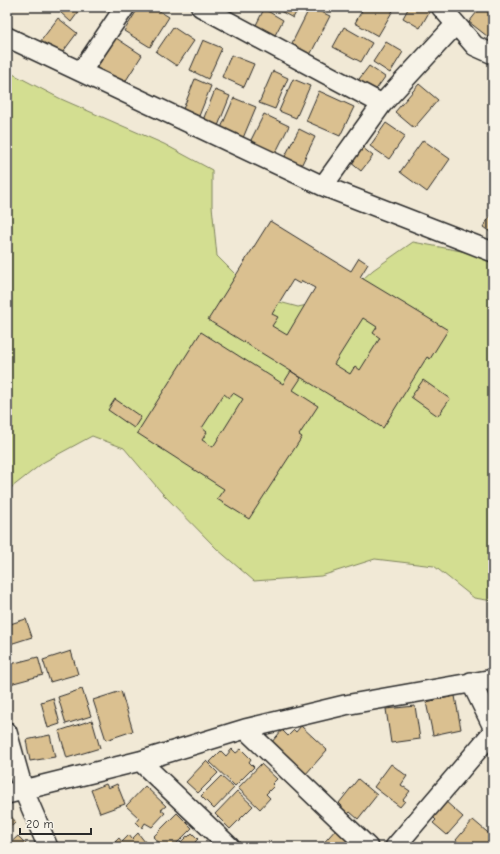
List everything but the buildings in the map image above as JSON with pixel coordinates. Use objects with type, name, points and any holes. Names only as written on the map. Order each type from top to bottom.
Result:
[{"type":"street","points":[[81,72],[125,7]]},
{"type":"street","points":[[201,7],[382,104]]},
{"type":"street","points":[[441,7],[475,46],[493,54]]},
{"type":"street","points":[[323,186],[382,104],[456,24]]},
{"type":"street","points":[[7,37],[323,186],[493,252]]},
{"type":"street","points":[[15,792],[140,761],[245,729],[345,705],[493,679]]},
{"type":"street","points":[[471,682],[493,727]]},
{"type":"street","points":[[245,729],[368,847]]},
{"type":"street","points":[[7,732],[15,792],[48,847]]},
{"type":"street","points":[[395,847],[493,732]]},
{"type":"street","points":[[140,761],[230,847]]},
{"type":"green space","points":[[7,71],[61,99],[164,144],[212,170],[212,206],[217,256],[257,296],[298,307],[343,297],[373,270],[413,242],[493,257],[493,601],[474,598],[434,566],[375,559],[321,576],[254,581],[217,549],[162,493],[124,448],[92,436],[44,462],[7,491]]}]
